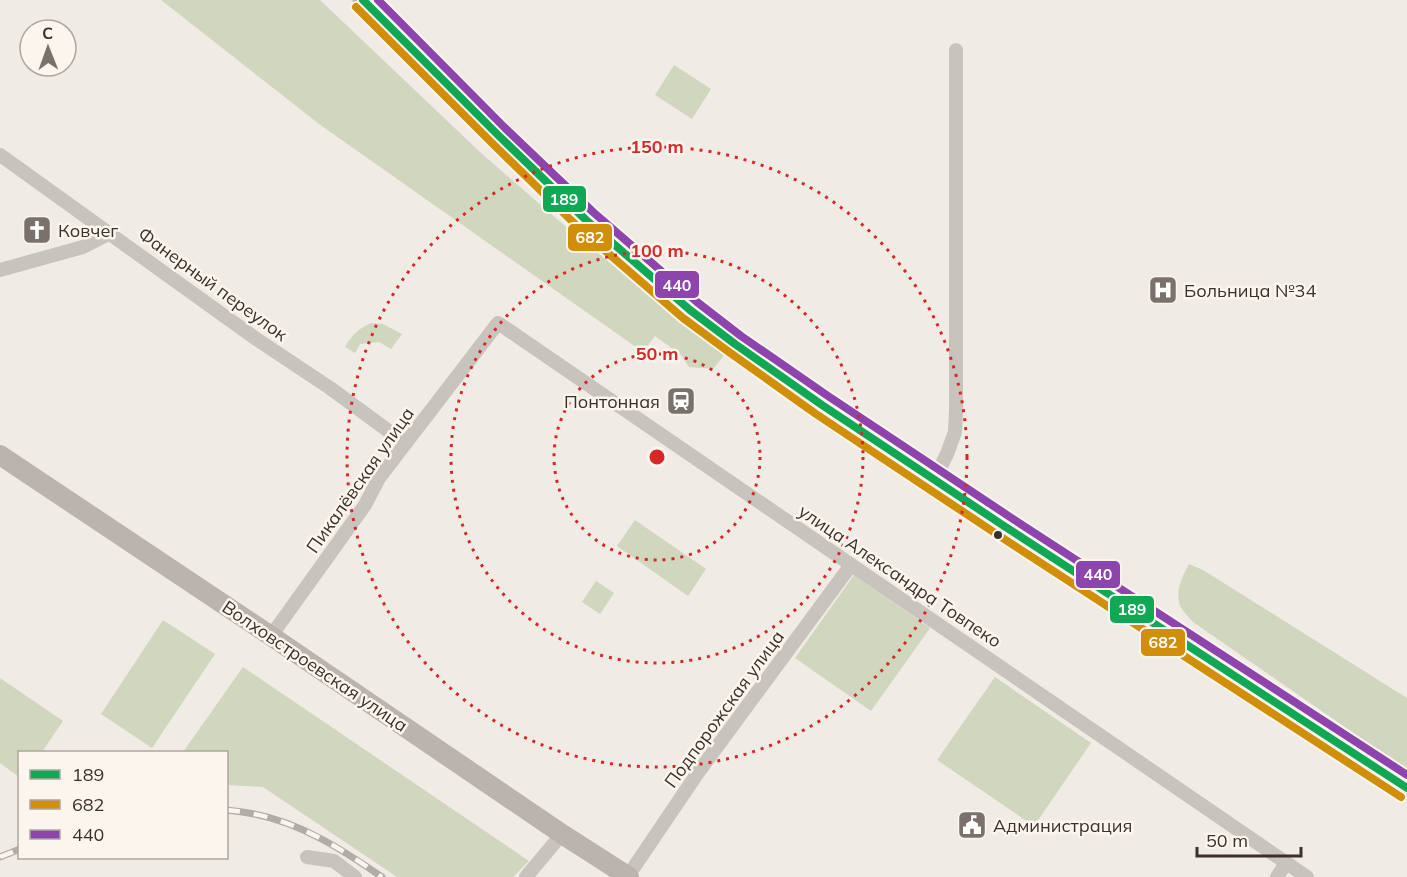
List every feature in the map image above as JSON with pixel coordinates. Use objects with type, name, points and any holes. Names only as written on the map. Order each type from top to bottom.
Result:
[{"type":"main road","points":[[363,0],[586,220],[690,310],[735,344],[934,480],[1407,788]]},
{"type":"street","points":[[934,480],[955,432],[957,410],[956,50]]},
{"type":"street","name":"Фанерный переулок","points":[[0,155],[255,338],[330,388],[405,444]]},
{"type":"street","points":[[0,270],[83,247],[110,233]]},
{"type":"street","name":"улица Александра Товпеко","points":[[480,347],[498,322],[1307,877]]},
{"type":"street","name":"Пикалёвская улица","points":[[271,636],[365,505],[379,477],[480,347]]},
{"type":"street","name":"Волховстроевская улица","points":[[0,455],[628,877]]},
{"type":"street","name":"Подпорожская улица","points":[[628,877],[697,774],[851,565]]},
{"type":"street","points":[[526,877],[562,834]]},
{"type":"street","points":[[307,857],[334,861],[355,877]]},
{"type":"street","points":[[1278,877],[1286,863]]},
{"type":"green space","points":[[161,0],[320,0],[481,153],[580,239],[726,353],[713,369],[689,367],[681,355],[655,336],[643,352],[319,124]]},
{"type":"green space","points":[[674,65],[711,89],[692,119],[655,95]]},
{"type":"green space","points":[[371,323],[383,324],[402,334],[391,349],[379,342],[360,344],[355,353],[345,347],[356,333]]},
{"type":"green space","points":[[635,520],[706,569],[688,596],[617,546]]},
{"type":"green space","points":[[1189,564],[1203,570],[1407,698],[1407,770],[1193,622],[1181,607],[1178,597],[1184,573]]},
{"type":"green space","points":[[854,575],[930,628],[871,711],[795,658]]},
{"type":"green space","points":[[596,581],[614,593],[600,614],[582,602]]},
{"type":"green space","points":[[163,620],[215,654],[152,748],[101,714]]},
{"type":"green space","points":[[243,667],[529,861],[513,877],[397,877],[263,787],[228,785],[228,751],[184,751]]},
{"type":"green space","points":[[995,677],[1091,743],[1034,826],[937,760]]},
{"type":"green space","points":[[0,678],[63,721],[43,751],[18,751],[18,776],[0,763]]},
{"type":"railway","points":[[228,810],[271,818],[305,831],[337,848],[382,877]]},
{"type":"railway","points":[[0,857],[18,850]]},
{"type":"transit line","name":"189","points":[[363,0],[586,220],[690,310],[735,344],[1004,526],[1407,788]]},
{"type":"transit line","name":"440","points":[[378,0],[505,128],[593,212],[697,302],[741,336],[1010,517],[1407,775]]},
{"type":"transit line","name":"682","points":[[356,7],[579,228],[683,318],[816,414],[1401,797]]},
{"type":"place","name":"Ковчег","points":[[37,230]]},
{"type":"place","name":"Больница №34","points":[[1163,290]]},
{"type":"place","name":"Понтонная","points":[[681,401]]},
{"type":"place","name":"Администрация","points":[[972,825]]}]
